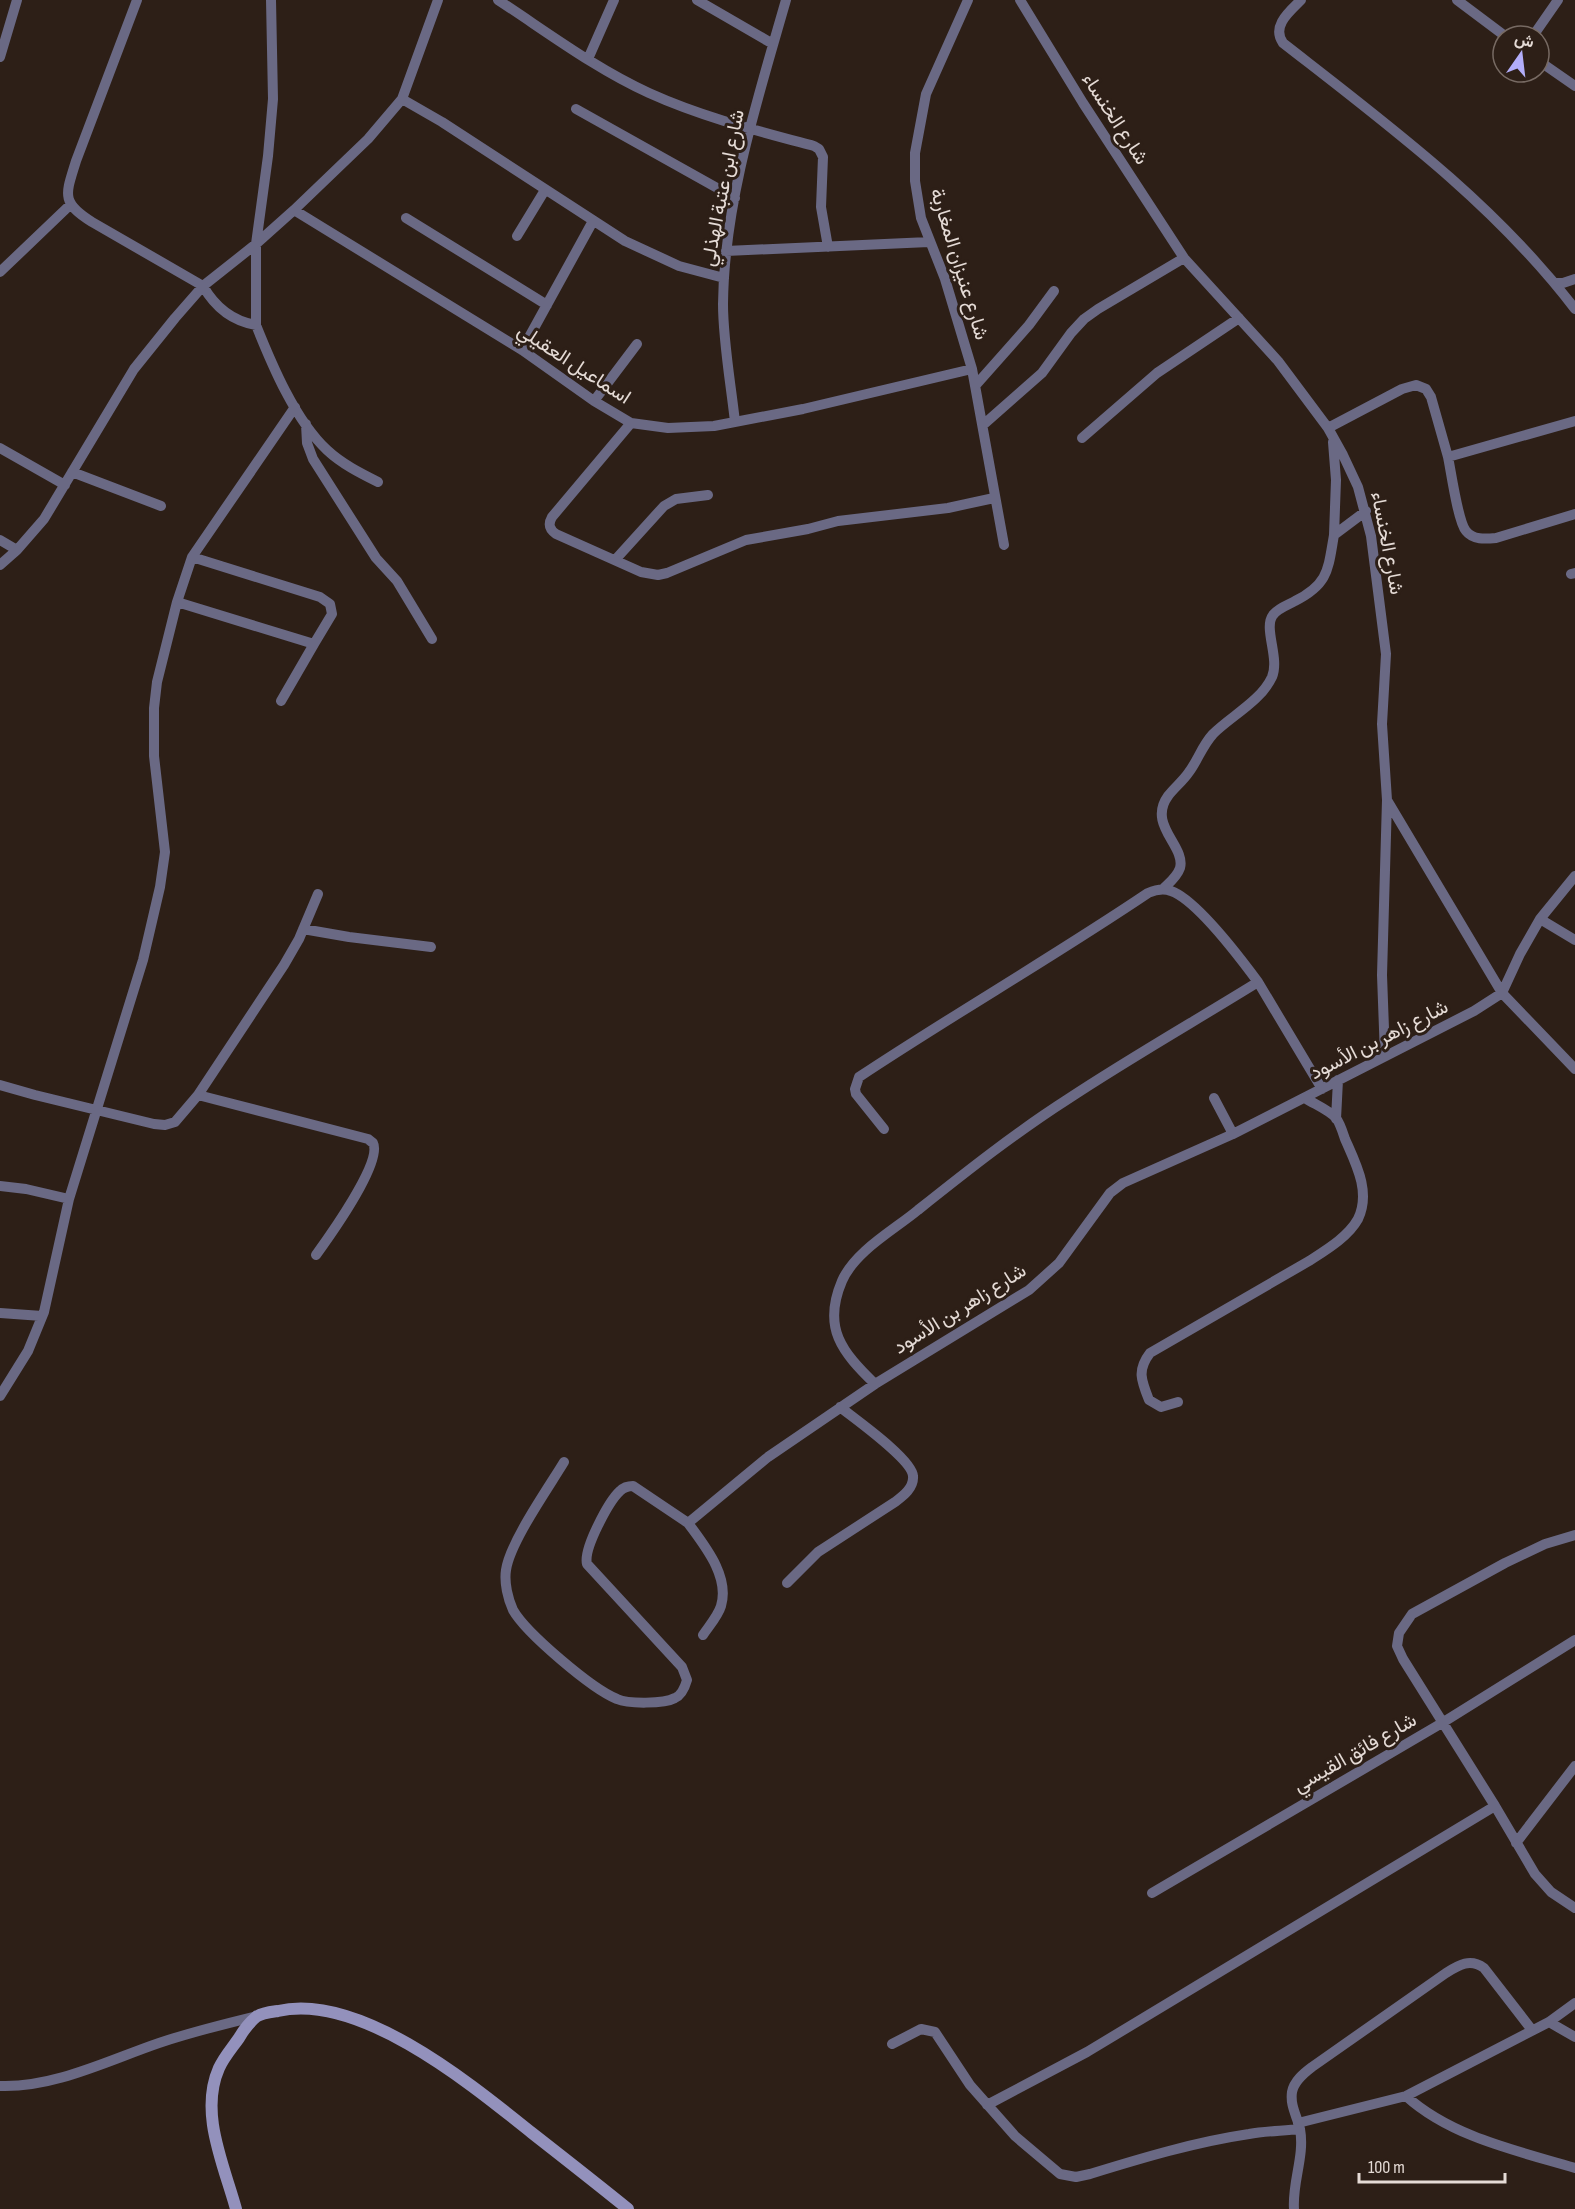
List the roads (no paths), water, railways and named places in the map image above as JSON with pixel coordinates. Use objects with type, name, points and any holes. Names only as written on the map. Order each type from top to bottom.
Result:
[{"type":"street","points":[[0,57],[17,0]]},
{"type":"street","points":[[136,0],[76,161],[69,185],[70,205],[84,217],[203,286],[211,299],[228,315],[242,322],[256,325]]},
{"type":"street","points":[[271,0],[273,99],[256,244],[256,325],[269,358],[295,407],[320,443],[337,459],[378,482]]},
{"type":"street","points":[[0,565],[17,550],[44,519],[134,369],[203,286],[294,210],[378,129],[402,99],[438,0]]},
{"type":"street","points":[[498,0],[588,58],[668,102],[750,129],[814,146],[821,153],[821,207],[828,248]]},
{"type":"street","points":[[588,58],[614,0]]},
{"type":"street","points":[[697,0],[729,21],[773,44]]},
{"type":"street","name":"شارع ابن عتبة الهذلي","points":[[735,422],[723,307],[726,251],[750,129],[786,0]]},
{"type":"street","name":"شارع عنيزان المغاربة","points":[[968,0],[933,77],[919,125],[915,153],[915,181],[921,218],[945,279],[972,369],[1004,545]]},
{"type":"street","name":"شارع الخنساء","points":[[1020,0],[1083,103],[1184,258],[1278,361],[1330,432],[1352,472],[1366,512],[1386,654],[1382,724],[1387,800],[1382,965],[1386,1056]]},
{"type":"street","points":[[1301,0],[1280,25],[1280,37],[1283,43],[1405,139],[1469,194],[1555,283],[1575,309]]},
{"type":"street","points":[[1457,0],[1491,26]]},
{"type":"street","points":[[1541,24],[1558,0]]},
{"type":"street","points":[[1551,69],[1575,86]]},
{"type":"street","points":[[402,99],[442,122],[625,241],[670,262],[724,278]]},
{"type":"street","points":[[576,109],[735,198]]},
{"type":"street","points":[[517,236],[545,190]]},
{"type":"street","points":[[0,272],[70,205]]},
{"type":"street","name":"اسماعيل العقيلي","points":[[294,210],[522,351],[594,401],[631,423],[680,428],[735,422],[803,409],[972,369]]},
{"type":"street","points":[[406,218],[547,305]]},
{"type":"street","points":[[522,351],[593,221]]},
{"type":"street","points":[[726,251],[929,242]]},
{"type":"street","points":[[983,425],[1042,373],[1084,319],[1184,258]]},
{"type":"street","points":[[1555,283],[1575,279]]},
{"type":"street","points":[[975,386],[1029,325],[1054,291]]},
{"type":"street","points":[[1083,438],[1157,373],[1239,318]]},
{"type":"street","points":[[594,401],[637,344]]},
{"type":"street","points":[[1163,890],[1176,876],[1180,867],[1179,859],[1163,825],[1164,804],[1190,771],[1209,739],[1257,696],[1271,678],[1275,657],[1269,623],[1279,609],[1319,586],[1327,570],[1334,535],[1336,480],[1330,432],[1402,389],[1420,386],[1426,389],[1431,397],[1448,457],[1463,527],[1473,536],[1484,539],[1496,538],[1575,514]]},
{"type":"street","points":[[0,1396],[28,1351],[42,1316],[69,1198],[143,960],[164,868],[163,829],[154,756],[154,708],[157,682],[187,568],[192,557],[295,407]]},
{"type":"street","points":[[1448,457],[1575,420]]},
{"type":"street","points":[[631,423],[552,517],[549,524],[550,529],[556,534],[641,572],[658,575],[667,573],[721,549],[758,537],[808,529],[838,521],[948,508],[994,498]]},
{"type":"street","points":[[306,424],[307,443],[313,459],[376,558],[397,581],[432,639]]},
{"type":"street","points":[[0,448],[65,485]]},
{"type":"street","points":[[72,472],[161,506]]},
{"type":"street","points":[[615,560],[664,506],[676,500],[708,495]]},
{"type":"street","points":[[1334,535],[1366,512]]},
{"type":"street","points":[[0,540],[17,550]]},
{"type":"street","points":[[192,557],[325,600],[332,608],[332,614],[281,701]]},
{"type":"street","points":[[177,602],[314,644]]},
{"type":"street","points":[[1387,800],[1502,993],[1575,1069]]},
{"type":"street","points":[[1502,993],[1520,954],[1540,919],[1575,876]]},
{"type":"street","points":[[884,1129],[856,1095],[855,1089],[859,1077],[931,1029],[1023,975],[1148,893],[1163,890],[1179,895],[1240,957],[1258,982],[1322,1089]]},
{"type":"street","points":[[0,1085],[154,1124],[171,1124],[180,1119],[284,965],[318,894]]},
{"type":"street","points":[[1540,919],[1575,940]]},
{"type":"street","points":[[303,928],[349,937],[431,947]]},
{"type":"street","points":[[875,1384],[854,1364],[838,1341],[835,1326],[837,1293],[843,1278],[863,1254],[891,1229],[917,1212],[991,1152],[1068,1099],[1258,982]]},
{"type":"street","name":"شارع زاهر بن الأسود","points":[[688,1523],[768,1457],[840,1407],[1029,1290],[1059,1263],[1116,1188],[1305,1098],[1474,1011],[1502,993]]},
{"type":"street","points":[[1178,1402],[1161,1407],[1149,1400],[1141,1373],[1142,1366],[1150,1353],[1309,1261],[1333,1245],[1352,1228],[1358,1219],[1363,1188],[1355,1161],[1336,1119],[1338,1080]]},
{"type":"street","points":[[198,1095],[368,1139],[373,1143],[375,1154],[365,1176],[344,1214],[316,1255]]},
{"type":"street","points":[[1214,1098],[1233,1134]]},
{"type":"street","points":[[1305,1098],[1336,1119]]},
{"type":"street","points":[[0,1186],[69,1198]]},
{"type":"street","points":[[0,1313],[42,1316]]},
{"type":"street","points":[[787,1583],[809,1560],[895,1502],[912,1484],[914,1476],[906,1462],[840,1407]]},
{"type":"street","points":[[564,1462],[513,1549],[506,1569],[508,1597],[513,1610],[522,1622],[582,1678],[617,1699],[646,1702],[674,1699],[681,1694],[687,1680],[682,1667],[589,1568],[585,1560],[588,1547],[613,1499],[628,1486],[639,1489],[688,1523],[706,1548],[722,1585],[721,1606],[703,1635]]},
{"type":"street","points":[[1575,1535],[1545,1544],[1505,1563],[1412,1614],[1399,1633],[1397,1646],[1535,1874],[1551,1892],[1575,1908]]},
{"type":"street","name":"شارع فائق القيسي","points":[[1152,1893],[1442,1723],[1575,1640]]},
{"type":"street","points":[[1516,1843],[1575,1766]]},
{"type":"street","points":[[987,2105],[1087,2052],[1495,1806]]},
{"type":"street","points":[[1294,2209],[1293,2198],[1302,2151],[1299,2126],[1292,2107],[1292,2092],[1301,2076],[1459,1966],[1472,1962],[1484,1968],[1532,2030]]},
{"type":"street","points":[[892,2044],[921,2029],[935,2032],[970,2085],[1015,2136],[1060,2174],[1077,2177],[1184,2147],[1299,2126],[1406,2096],[1549,2022],[1575,2003]]},
{"type":"street","points":[[0,2086],[49,2082],[178,2036],[289,2008],[340,2014],[390,2035],[447,2066],[628,2209]]},
{"type":"street","points":[[236,2209],[212,2120],[212,2092],[220,2065],[257,2016]]},
{"type":"street","points":[[1549,2022],[1575,2037]]},
{"type":"street","points":[[1406,2096],[1434,2118],[1470,2134],[1575,2168]]}]
